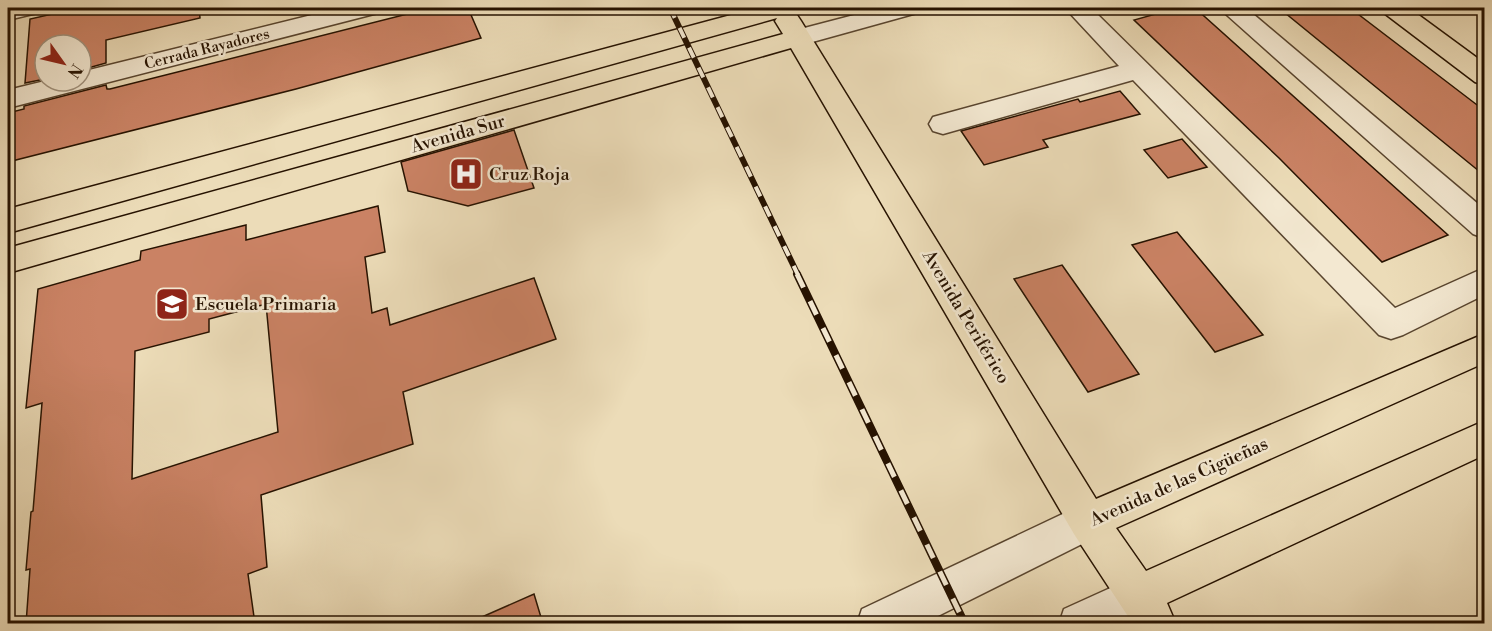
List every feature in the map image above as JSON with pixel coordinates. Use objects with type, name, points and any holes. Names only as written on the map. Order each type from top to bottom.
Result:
[{"type":"main road","name":"Avenida Periférico","points":[[782,8],[1088,522],[1148,609]]},
{"type":"main road","name":"Avenida Sur","points":[[8,220],[782,8]]},
{"type":"main road","points":[[1394,8],[1485,76]]},
{"type":"main road","name":"Avenida Sur","points":[[8,261],[798,38]]},
{"type":"main road","points":[[488,89],[499,123]]},
{"type":"main road","name":"Avenida de las Cigüeñas","points":[[1088,522],[1485,348]]},
{"type":"main road","points":[[1148,609],[1485,438]]},
{"type":"street","name":"Cerrada Rayadores","points":[[93,78],[369,8]]},
{"type":"street","name":"Avenida Sur","points":[[798,38],[908,8]]},
{"type":"street","points":[[1077,8],[1391,326],[1485,281]]},
{"type":"street","points":[[1232,8],[1485,226]]},
{"type":"street","points":[[943,124],[1138,70]]},
{"type":"street","name":"Cerrada Rayadores","points":[[8,99],[33,93]]},
{"type":"street","name":"Avenida de las Cigüeñas","points":[[877,624],[1088,522]]},
{"type":"street","points":[[1079,624],[1148,609]]},
{"type":"building","points":[[79,8],[199,8],[200,18],[106,40],[106,63],[93,67],[93,33],[33,33],[33,81],[25,83],[30,19]]},
{"type":"building","points":[[431,8],[468,8],[481,38],[296,89],[8,162],[8,113],[24,109],[24,106],[75,93],[93,93],[93,88],[106,85],[107,89]]},
{"type":"building","points":[[1177,8],[1195,8],[1448,235],[1382,262],[1279,158],[1134,20]]},
{"type":"building","points":[[1279,8],[1350,8],[1485,111],[1485,176]]},
{"type":"building","points":[[1120,91],[1140,114],[1043,140],[1048,147],[984,165],[961,131],[1078,99],[1080,102]]},
{"type":"building","name":"Cruz Roja","points":[[514,130],[534,188],[468,206],[408,191],[401,162]]},
{"type":"building","points":[[1182,139],[1207,167],[1168,178],[1144,150]]},
{"type":"building","points":[[378,206],[385,252],[365,257],[372,313],[387,308],[390,325],[534,278],[556,339],[403,392],[413,444],[261,495],[267,567],[248,574],[255,624],[26,624],[30,569],[26,570],[42,403],[26,408],[38,289],[140,260],[141,251],[246,225],[246,240]],"holes":[[[266,304],[278,432],[132,479],[135,351],[209,332],[209,319]]]},
{"type":"building","points":[[1177,232],[1263,335],[1215,352],[1132,245]]},
{"type":"building","points":[[1062,265],[1139,374],[1088,392],[1014,279]]},
{"type":"building","points":[[534,594],[543,624],[466,624]]},
{"type":"railway","points":[[670,8],[798,275]]},
{"type":"railway","points":[[797,274],[965,624]]},
{"type":"place","name":"Cruz Roja","points":[[466,174]]},
{"type":"place","name":"Escuela Primaria","points":[[172,304]]}]
